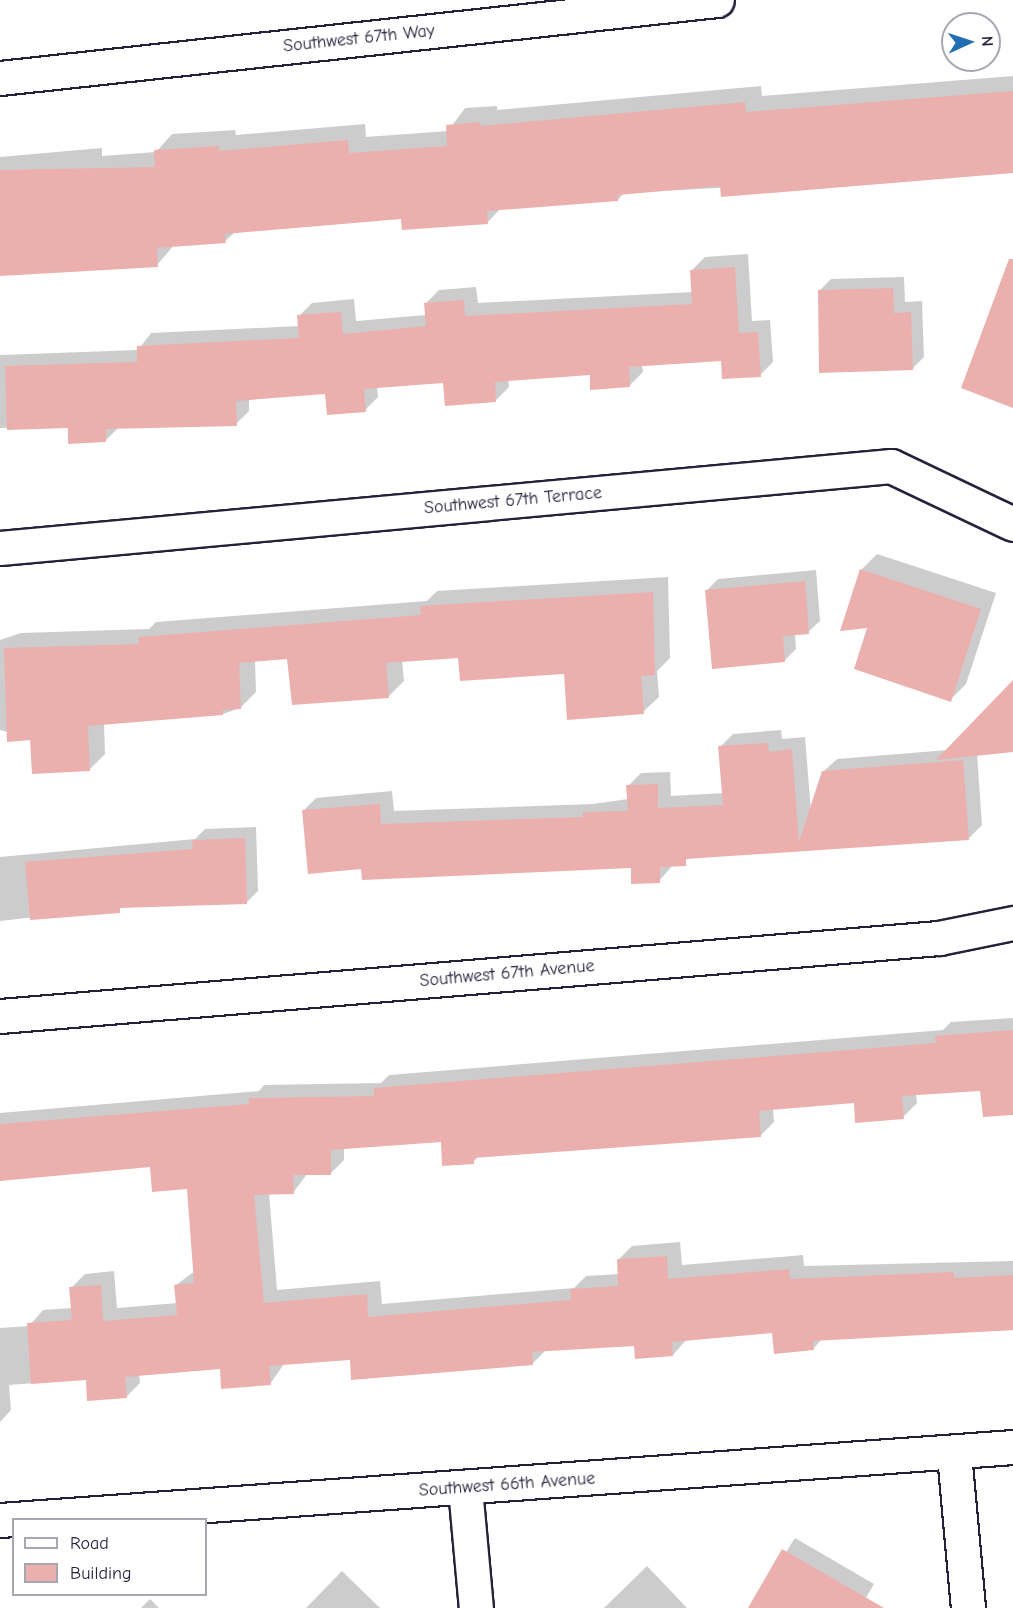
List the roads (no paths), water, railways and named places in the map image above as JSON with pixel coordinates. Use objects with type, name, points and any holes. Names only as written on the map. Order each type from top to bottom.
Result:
[{"type":"street","name":"Southwest 67th Way","points":[[0,78],[717,0]]},
{"type":"street","name":"Southwest 67th Terrace","points":[[0,548],[891,466],[1013,524]]},
{"type":"street","name":"Southwest 67th Avenue","points":[[0,1016],[939,938],[1013,923]]},
{"type":"street","name":"Southwest 66th Avenue","points":[[29,1518],[954,1454],[1013,1447]]},
{"type":"street","points":[[954,1454],[968,1608]]},
{"type":"street","points":[[465,1488],[476,1608]]}]
